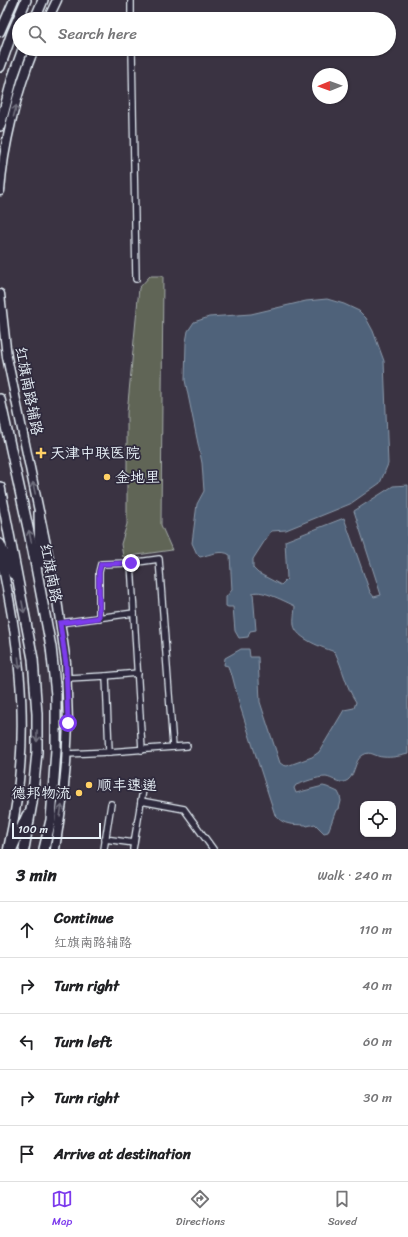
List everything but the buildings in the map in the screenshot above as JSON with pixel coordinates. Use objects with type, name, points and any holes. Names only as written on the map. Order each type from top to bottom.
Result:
[{"type":"highway","points":[[21,12],[26,0]]},
{"type":"highway","points":[[38,12],[43,0]]},
{"type":"highway","points":[[0,67],[12,33]]},
{"type":"highway","points":[[0,126],[13,77],[20,56]]},
{"type":"highway","name":"红旗南路","points":[[0,399],[51,647],[56,711],[56,750],[51,820],[44,849]]},
{"type":"highway","points":[[0,487],[33,659],[37,714],[37,752],[32,803],[24,849]]},
{"type":"highway","points":[[39,513],[40,588]]},
{"type":"highway","points":[[0,544],[20,589]]},
{"type":"highway","points":[[12,849],[32,803]]},
{"type":"main road","points":[[0,32],[14,0]]},
{"type":"main road","points":[[51,12],[57,0]]},
{"type":"main road","points":[[0,191],[4,156],[10,129],[32,56]]},
{"type":"main road","name":"红旗南路辅路","points":[[0,294],[6,357],[56,593],[66,663],[68,723],[67,754],[63,796],[55,849]]},
{"type":"main road","points":[[0,555],[14,624],[22,712],[21,773],[8,849]]},
{"type":"street","points":[[131,0],[131,12]]},
{"type":"street","points":[[132,56],[136,278]]},
{"type":"street","points":[[99,618],[99,572],[101,564],[131,563],[159,559],[173,747]]},
{"type":"street","points":[[131,563],[142,750]]},
{"type":"street","points":[[60,623],[134,613]]},
{"type":"street","points":[[67,678],[138,673]]},
{"type":"street","points":[[106,676],[110,752]]},
{"type":"street","points":[[67,754],[187,746]]},
{"type":"street","points":[[105,839],[133,846],[144,784]]},
{"type":"street","points":[[141,802],[184,810],[213,849]]},
{"type":"street","points":[[104,849],[111,804]]},
{"type":"green space","points":[[150,276],[163,276],[161,525],[172,550],[123,557],[121,544],[127,524],[127,413],[139,288]]},
{"type":"water","points":[[327,299],[344,304],[359,311],[366,318],[373,331],[384,361],[388,464],[380,483],[350,504],[286,530],[271,531],[253,559],[253,568],[258,573],[281,585],[287,579],[285,541],[344,518],[370,592],[374,597],[381,595],[354,511],[393,486],[408,485],[408,754],[396,757],[380,757],[368,753],[360,757],[351,777],[344,782],[322,777],[296,785],[294,788],[296,793],[323,786],[338,792],[341,801],[339,809],[336,810],[328,832],[324,833],[315,824],[307,826],[289,824],[278,819],[275,815],[240,706],[232,675],[228,666],[224,665],[225,658],[241,649],[249,649],[250,657],[258,657],[260,702],[280,763],[283,765],[287,766],[312,757],[319,752],[344,710],[354,708],[356,702],[335,652],[305,639],[296,630],[294,625],[295,606],[268,594],[257,592],[253,593],[256,630],[250,631],[248,637],[239,638],[235,631],[233,607],[226,606],[226,597],[232,590],[230,555],[219,552],[200,557],[192,543],[197,504],[204,491],[202,463],[185,380],[186,342],[188,331],[194,322],[209,317],[251,314],[306,301]]},
{"type":"place","name":"天津中联医院","points":[[41,453]]},
{"type":"place","name":"金地里","points":[[107,477]]},
{"type":"place","name":"顺丰速递","points":[[89,785]]},
{"type":"place","name":"德邦物流","points":[[79,793]]},
{"type":"route","points":[[68,723],[66,663],[60,623],[99,618],[99,572],[101,564],[131,563]]}]
